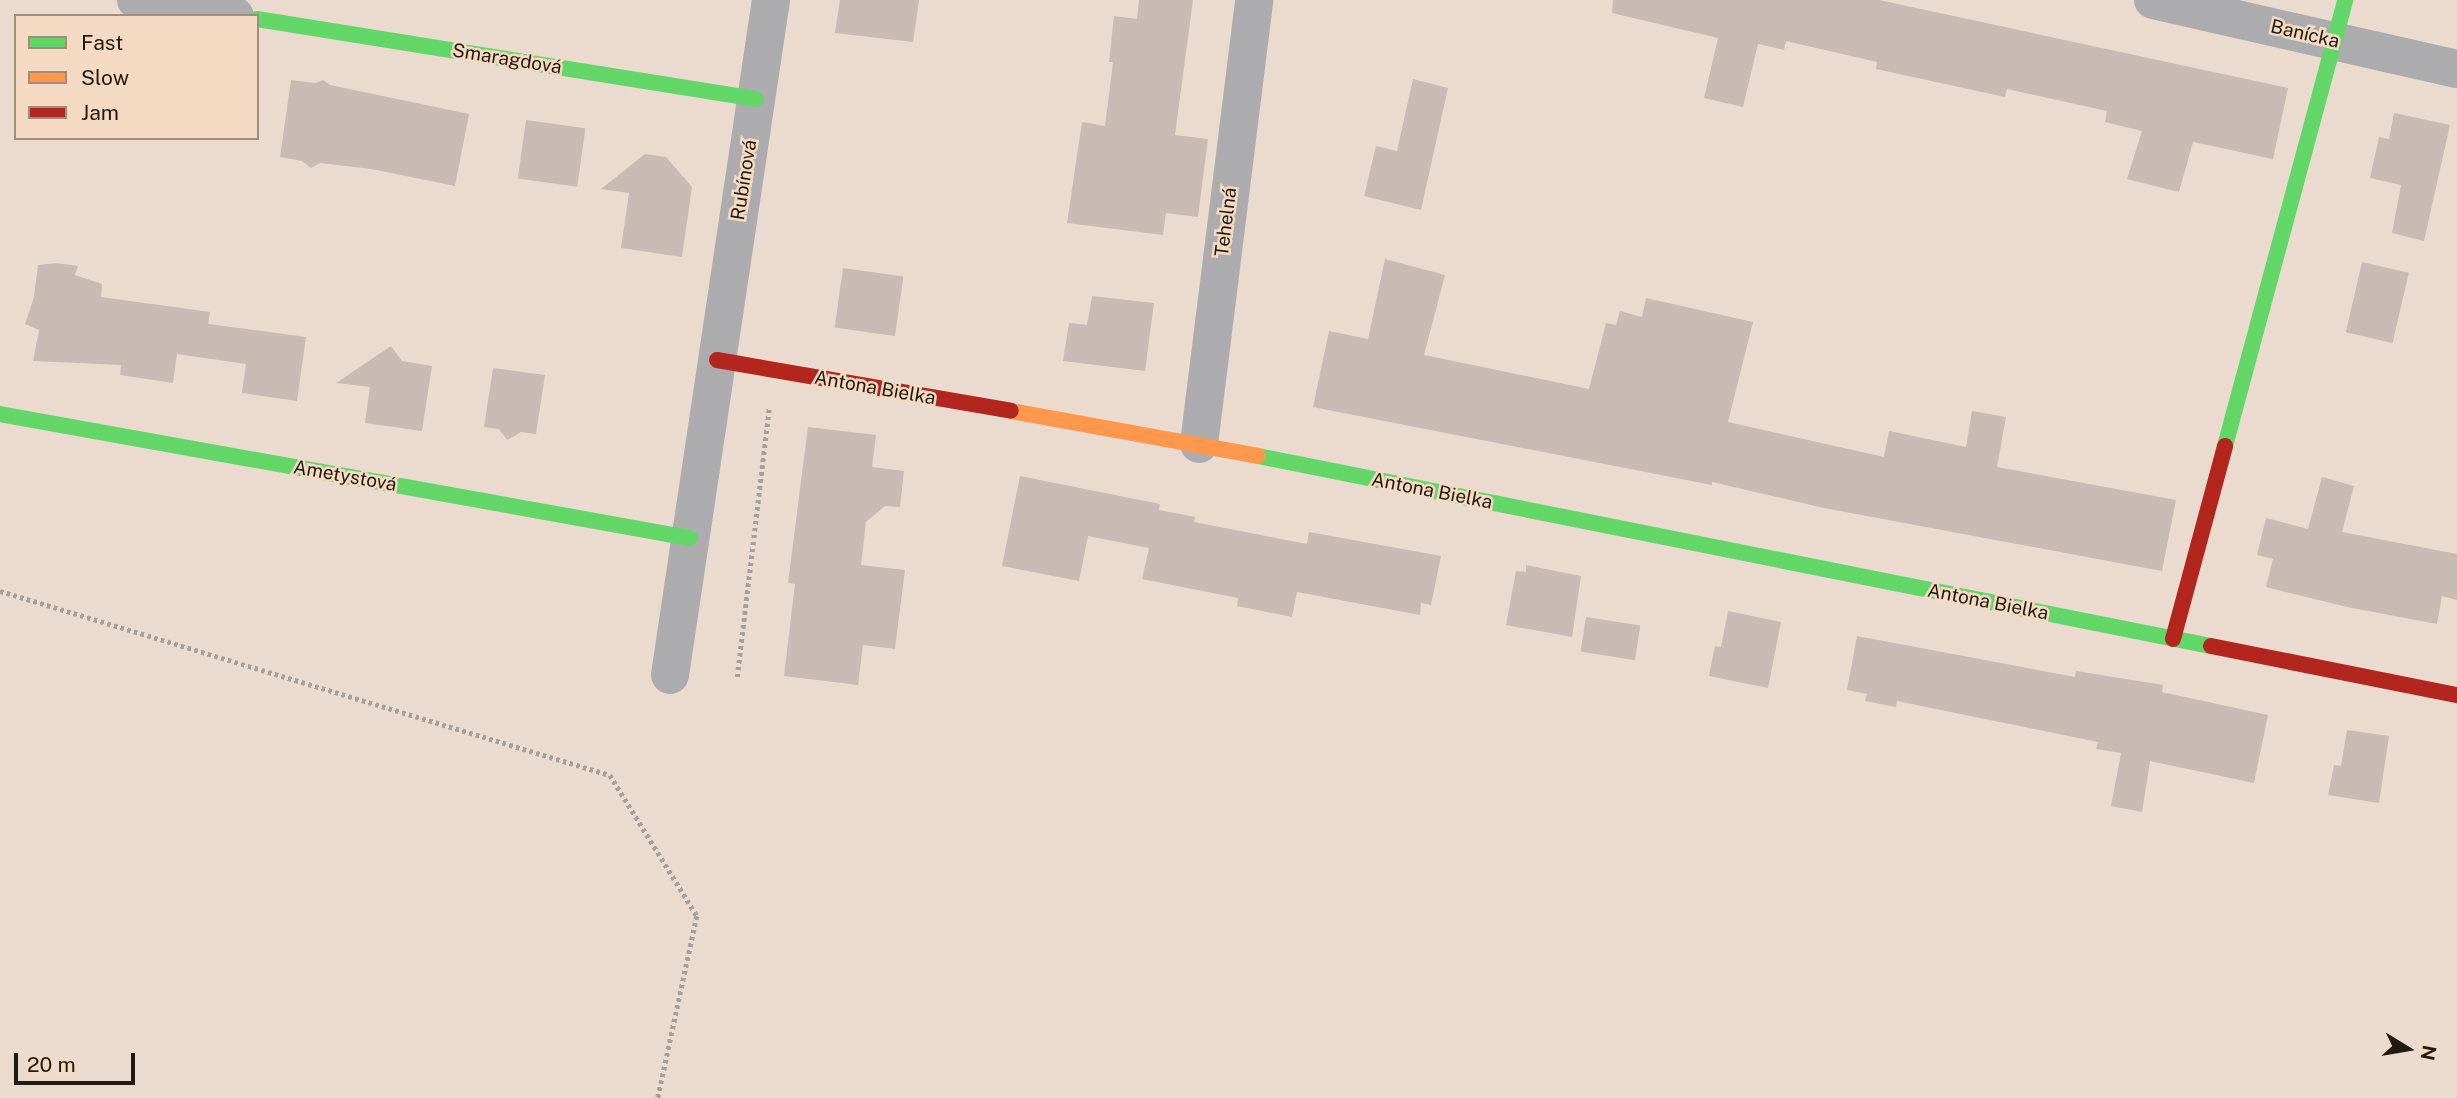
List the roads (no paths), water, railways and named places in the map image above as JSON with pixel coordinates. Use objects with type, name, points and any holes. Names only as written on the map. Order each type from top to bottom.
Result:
[{"type":"street","points":[[136,0],[223,14]]},
{"type":"street","name":"Rubínová","points":[[717,360],[771,0]]},
{"type":"street","name":"Tehelná","points":[[1199,444],[1254,0]]},
{"type":"street","name":"Banícka","points":[[2153,0],[2457,69]]},
{"type":"street","points":[[2173,639],[2345,0]]},
{"type":"street","name":"Smaragdová","points":[[259,19],[756,99]]},
{"type":"street","points":[[670,675],[717,360]]},
{"type":"street","name":"Antona Bielka","points":[[717,360],[1199,444],[2457,695]]},
{"type":"street","name":"Ametystová","points":[[0,414],[690,538]]}]
